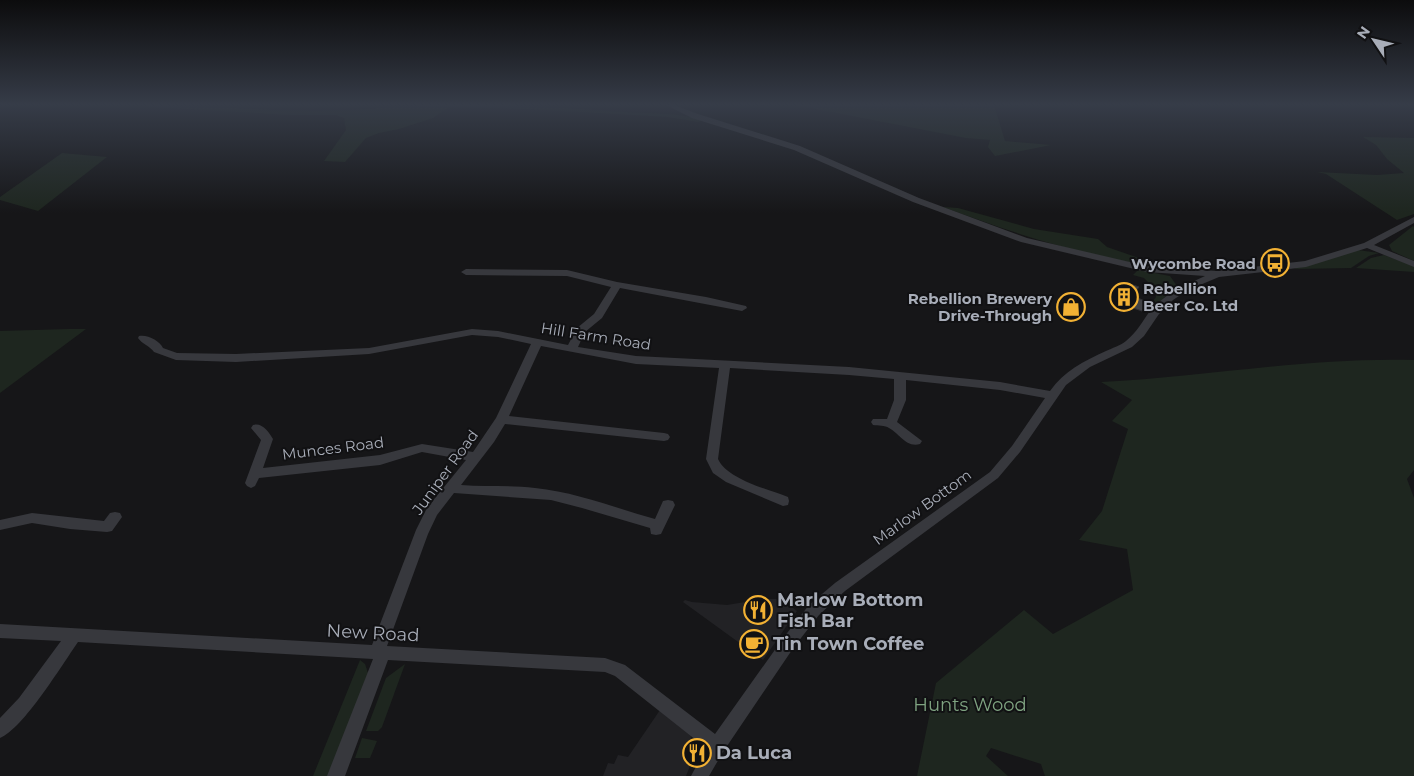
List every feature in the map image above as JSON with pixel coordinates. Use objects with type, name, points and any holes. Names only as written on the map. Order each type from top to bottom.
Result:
[{"type":"street","points":[[775,141],[797,148],[916,200],[1024,240],[1130,266],[1170,272],[1216,274],[1306,264],[1367,245],[1414,220]]},
{"type":"street","points":[[1367,245],[1414,264]]},
{"type":"street","points":[[471,274],[566,272],[667,296],[736,309]]},
{"type":"street","points":[[1170,272],[1185,288]]},
{"type":"street","name":"Marlow Bottom","points":[[700,776],[716,746],[789,642],[814,610],[840,587],[994,474],[1016,449],[1062,382],[1086,364],[1128,345],[1140,334],[1155,312],[1170,298],[1185,288],[1216,274]]},
{"type":"street","points":[[571,350],[581,330],[598,316],[617,285]]},
{"type":"street","name":"Hill Farm Road","points":[[143,338],[158,347],[158,350],[176,356],[236,358],[369,352],[472,332],[515,336],[571,350],[636,360],[849,371],[1000,386],[1053,394]]},
{"type":"street","name":"Juniper Road","points":[[336,776],[421,534],[432,512],[490,439],[502,419],[537,343]]},
{"type":"street","points":[[725,365],[712,459],[717,470],[730,479],[746,481],[783,501]]},
{"type":"street","points":[[891,423],[899,406],[902,385],[899,376]]},
{"type":"street","points":[[502,419],[643,438],[664,437]]},
{"type":"street","points":[[877,422],[891,423],[907,437],[916,441]]},
{"type":"street","name":"Munces Road","points":[[257,428],[267,439],[252,478],[380,460],[422,448],[474,457]]},
{"type":"street","points":[[451,488],[470,492],[534,493],[573,500],[657,528],[668,505]]},
{"type":"street","points":[[0,525],[32,518],[107,527],[116,516]]},
{"type":"street","name":"New Road","points":[[0,631],[605,665],[620,670],[716,746]]},
{"type":"street","points":[[0,730],[25,704],[75,634]]},
{"type":"shaded area","points":[[763,599],[781,599],[797,611],[763,660],[683,602],[685,600],[727,605]]},
{"type":"shaded area","points":[[660,710],[691,734],[690,766],[686,776],[603,776],[608,763],[614,764],[618,755],[628,757]]},
{"type":"green space","points":[[338,141],[363,141],[345,162],[324,161]]},
{"type":"green space","points":[[990,141],[1051,145],[995,156],[988,147]]},
{"type":"green space","points":[[1370,141],[1414,141],[1414,214],[1397,220],[1326,174],[1317,172],[1377,175],[1404,173],[1387,159],[1376,145]]},
{"type":"green space","points":[[62,153],[107,157],[38,211],[0,200],[0,197]]},
{"type":"green space","points":[[943,207],[958,208],[1034,229],[1098,239],[1107,247],[1168,268],[1111,259],[1082,252],[1025,236]]},
{"type":"green space","points":[[1413,226],[1414,261],[1392,251],[1389,245]]},
{"type":"green space","points":[[1358,250],[1379,253],[1369,256],[1351,268],[1294,269]]},
{"type":"green space","points":[[1384,255],[1414,266],[1414,272],[1356,268],[1371,258]]},
{"type":"green space","points":[[1138,270],[1170,276],[1177,286],[1154,307],[1150,305],[1156,297],[1156,290],[1144,278],[1133,275]]},
{"type":"green space","points":[[86,329],[0,393],[0,331]]},
{"type":"green space","name":"Hunts Wood","points":[[1414,360],[1414,470],[1407,479],[1414,498],[1414,776],[1045,776],[1041,764],[991,748],[986,756],[1008,776],[917,776],[936,683],[1024,610],[1053,634],[1133,590],[1127,549],[1079,540],[1102,511],[1128,429],[1112,421],[1132,400],[1101,382],[1335,361]]},
{"type":"green space","points":[[360,660],[365,664],[369,676],[330,776],[313,776]]},
{"type":"green space","points":[[405,664],[382,727],[378,731],[366,731],[386,678]]},
{"type":"green space","points":[[362,738],[377,741],[370,758],[355,758]]},
{"type":"building","name":"Rebellion Beer Co. Ltd","points":[[1127,283],[1139,287],[1132,296],[1148,302],[1142,311],[1113,301]]},
{"type":"building","name":"Rebellion Brewery Drive-Through","points":[[1074,301],[1082,305],[1068,314],[1060,309]]},
{"type":"place","name":"Wycombe Road","points":[[1275,263]]},
{"type":"place","name":"Rebellion Beer Co. Ltd","points":[[1124,297]]},
{"type":"place","name":"Rebellion Brewery Drive-Through","points":[[1071,307]]},
{"type":"place","name":"Marlow Bottom Fish Bar","points":[[758,610]]},
{"type":"place","name":"Tin Town Coffee","points":[[754,644]]},
{"type":"place","name":"Da Luca","points":[[697,753]]}]
